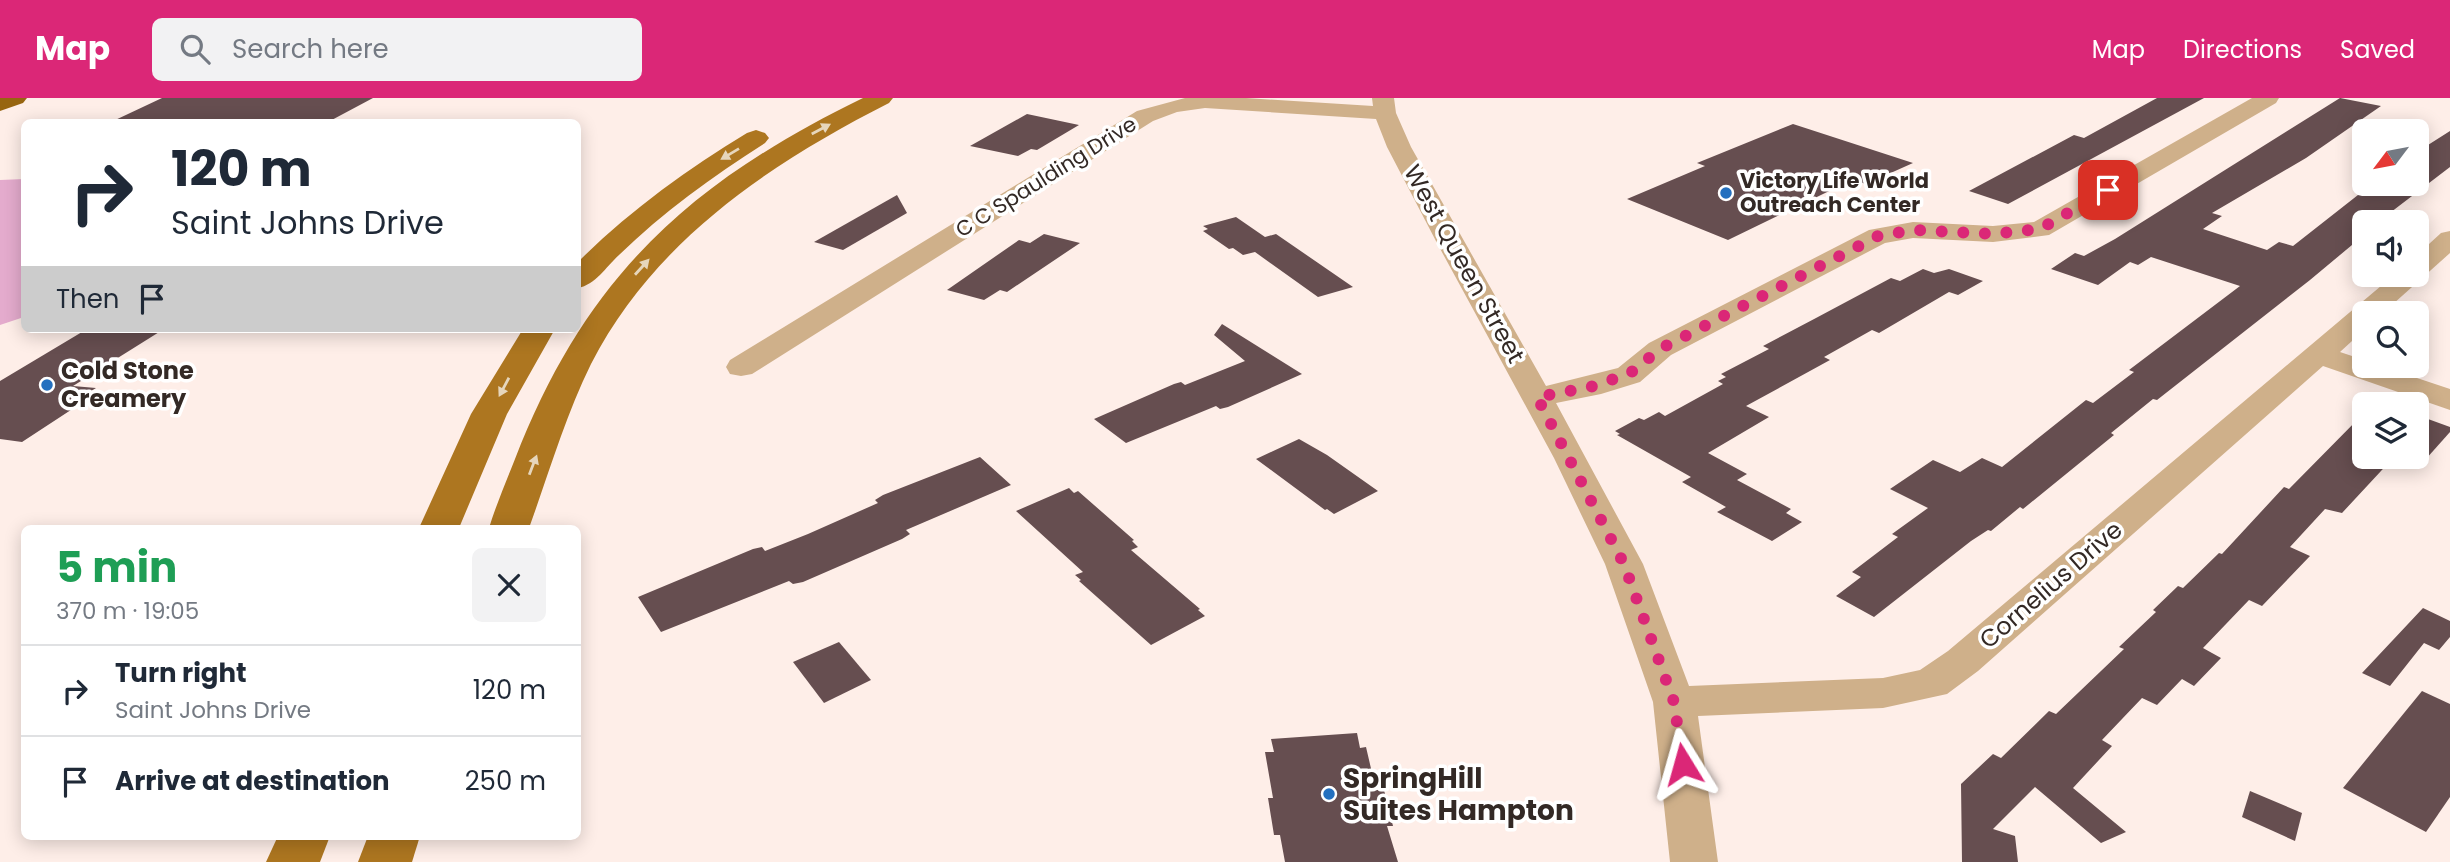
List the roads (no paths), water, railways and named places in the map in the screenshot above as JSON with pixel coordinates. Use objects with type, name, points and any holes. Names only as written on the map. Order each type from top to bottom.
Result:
[{"type":"highway","points":[[0,104],[15,98]]},
{"type":"main road","points":[[581,276],[635,223],[703,170],[777,126],[832,98]]},
{"type":"main road","points":[[510,525],[556,405],[576,361],[628,282],[680,227],[748,171],[808,135],[881,98]]},
{"type":"main road","points":[[440,525],[489,414],[537,333]]},
{"type":"main road","points":[[293,862],[302,840]]},
{"type":"main road","points":[[385,862],[393,840]]},
{"type":"street","points":[[1537,397],[1590,387],[1629,374],[1660,349],[1878,236],[1913,230],[1993,234],[2040,229],[2268,98]]},
{"type":"street","name":"C C Spaulding Drive","points":[[741,367],[1145,116],[1172,106],[1205,102],[1384,105]]},
{"type":"street","name":"West Queen Street","points":[[1384,105],[1399,146],[1537,397],[1624,564],[1674,702],[1694,862]]},
{"type":"street","points":[[2429,258],[2450,239]]},
{"type":"street","name":"Cornelius Drive","points":[[2380,301],[2396,287]]},
{"type":"street","name":"Cornelius Drive","points":[[1674,702],[1883,693],[1932,683],[1963,661],[2352,326]]},
{"type":"street","points":[[2320,355],[2450,400]]},
{"type":"place","name":"Victory Life World Outreach Center","points":[[1726,193]]},
{"type":"place","name":"Cold Stone Creamery","points":[[47,385]]},
{"type":"place","name":"SpringHill Suites Hampton","points":[[1329,794]]}]
